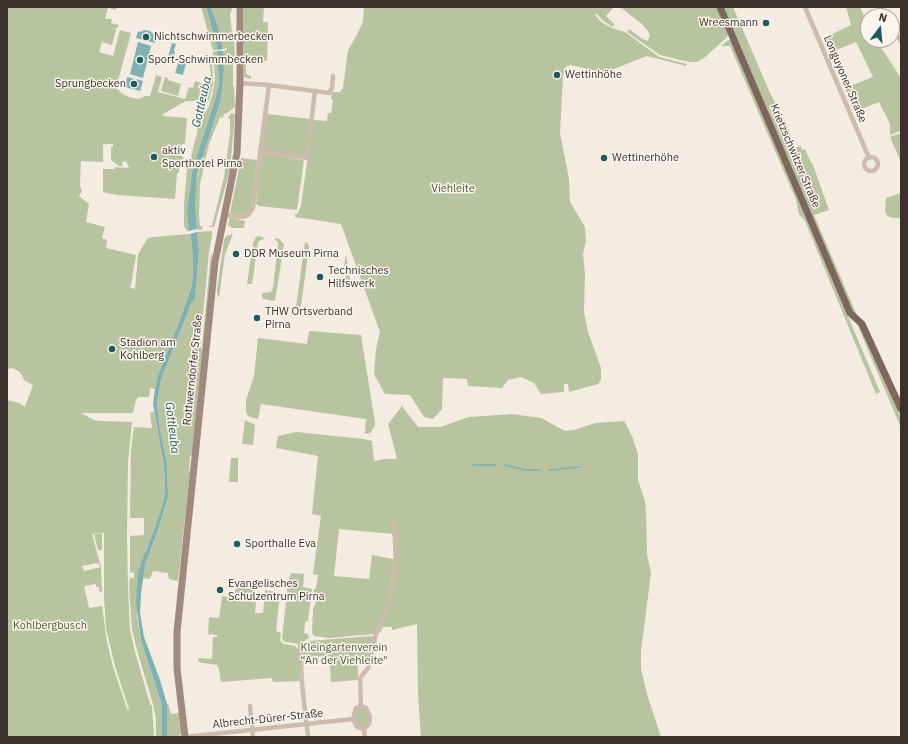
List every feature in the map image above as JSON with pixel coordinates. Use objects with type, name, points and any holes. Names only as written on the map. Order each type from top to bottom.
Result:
[{"type":"main road","name":"Rottwerndorfer Straße","points":[[185,737],[177,668],[177,632],[215,262],[237,153],[240,83],[240,7]]},
{"type":"main road","name":"Krietzschwitzer Straße","points":[[720,7],[850,313],[862,324],[901,409]]},
{"type":"street","name":"Longuyoner Straße","points":[[805,7],[869,158]]},
{"type":"street","points":[[240,83],[269,85],[329,93],[332,88],[333,76]]},
{"type":"street","points":[[225,215],[242,218],[248,215],[253,208],[269,85]]},
{"type":"street","points":[[260,151],[307,158],[315,91]]},
{"type":"street","points":[[361,706],[360,678],[370,664],[376,634],[390,599],[396,560],[394,522]]},
{"type":"street","points":[[300,646],[308,737]]},
{"type":"street","points":[[250,706],[254,737]]},
{"type":"street","points":[[361,706],[355,710],[353,719],[357,728],[364,729]]},
{"type":"street","points":[[361,706],[368,711],[370,717],[369,724],[364,729]]},
{"type":"street","name":"Albrecht-Dürer-Straße","points":[[185,737],[353,719]]},
{"type":"street","points":[[364,729],[365,737]]},
{"type":"green space","name":"Kohlbergbusch","points":[[7,7],[117,7],[116,10],[108,8],[105,19],[112,19],[111,23],[119,25],[116,29],[112,28],[116,30],[112,45],[102,42],[99,52],[113,56],[120,30],[131,33],[116,88],[124,95],[138,99],[150,96],[156,75],[162,77],[158,92],[185,99],[189,87],[193,88],[195,81],[207,85],[211,74],[209,62],[211,55],[212,56],[213,84],[209,101],[186,101],[163,114],[163,116],[187,118],[185,143],[181,145],[180,155],[184,158],[180,160],[175,199],[117,195],[103,192],[103,169],[115,169],[115,167],[129,168],[126,161],[122,162],[123,166],[119,166],[111,160],[111,147],[113,147],[113,144],[103,144],[103,162],[81,161],[80,185],[82,191],[79,196],[89,204],[86,222],[105,227],[102,238],[107,240],[106,248],[136,255],[131,285],[129,287],[135,289],[138,255],[148,238],[190,234],[192,246],[192,286],[157,378],[155,389],[150,388],[149,397],[138,397],[133,413],[81,413],[94,420],[132,422],[128,462],[127,536],[130,630],[150,704],[152,706],[154,737],[8,737],[7,400],[20,403],[25,407],[33,385],[25,381],[20,372],[12,368],[7,369]],"holes":[[[104,533],[104,598],[106,628],[115,666],[129,709],[128,711],[113,667],[107,642],[102,606],[89,608],[84,586],[96,584],[96,587],[99,587],[99,591],[102,593],[101,567],[92,534]],[[98,563],[101,567],[84,571],[82,566]]]},
{"type":"green space","points":[[201,7],[206,7],[218,50],[213,50]]},
{"type":"green space","points":[[211,7],[233,7],[230,14],[232,33],[234,33],[235,60],[233,61],[233,86],[235,107],[226,114],[224,113],[223,118],[220,117],[209,144],[200,184],[199,216],[200,226],[202,226],[203,229],[199,230],[197,229],[195,187],[202,159],[221,99],[224,71],[223,51],[227,50],[227,48],[223,49],[218,27]]},
{"type":"green space","points":[[244,7],[264,7],[263,22],[268,22],[267,61],[246,61],[246,73],[247,75],[251,76],[251,79],[244,77]]},
{"type":"green space","name":"Viehleite","points":[[364,7],[614,7],[606,16],[614,24],[613,27],[602,20],[597,14],[595,15],[601,22],[612,28],[625,32],[659,57],[687,64],[686,66],[647,56],[606,72],[599,72],[571,65],[567,66],[563,76],[560,133],[569,179],[570,202],[585,227],[586,240],[583,254],[585,274],[584,312],[588,332],[601,368],[601,380],[598,384],[569,392],[568,384],[564,384],[564,392],[541,394],[534,383],[521,377],[508,380],[502,388],[468,386],[467,379],[443,378],[442,409],[433,419],[424,417],[410,395],[385,394],[374,374],[376,349],[380,332],[341,224],[295,217],[295,214],[298,213],[301,205],[313,120],[327,121],[328,113],[331,113],[333,100],[331,99],[332,92],[340,92],[343,88],[348,50],[363,21]]},
{"type":"green space","points":[[620,7],[717,7],[729,34],[704,58],[697,62],[689,62],[660,55],[627,32],[629,29],[647,41],[650,36],[642,24]]},
{"type":"green space","points":[[723,7],[733,7],[770,93],[787,125],[795,148],[801,146],[802,150],[805,149],[811,163],[812,162],[829,210],[814,215],[901,418],[901,428]]},
{"type":"green space","points":[[846,7],[860,7],[860,48],[881,48],[901,78],[900,131],[890,135],[890,124],[879,102],[854,112],[845,88],[873,77],[856,42],[831,52],[824,38],[851,25]]},
{"type":"green space","points":[[728,40],[731,40],[880,392],[876,394],[805,221],[799,214],[796,200],[730,46],[721,46]]},
{"type":"green space","points":[[217,51],[219,83],[192,173],[187,213],[189,231],[187,231],[184,226],[184,205],[187,168],[189,168],[197,134],[198,117],[206,111],[209,106],[213,92],[215,77],[213,52]]},
{"type":"green space","points":[[165,77],[168,78],[168,80],[181,84],[178,96],[161,91]]},
{"type":"green space","points":[[231,113],[235,114],[230,170],[214,227],[210,227],[209,225],[212,226],[224,177],[230,133],[230,119],[228,118]]},
{"type":"green space","points":[[267,114],[310,119],[306,153],[303,157],[262,150]]},
{"type":"green space","points":[[901,133],[901,162],[890,137]]},
{"type":"green space","points":[[262,153],[304,161],[297,210],[259,206],[256,204]]},
{"type":"green space","points":[[241,158],[257,160],[251,208],[247,214],[243,215],[230,213]]},
{"type":"green space","points":[[901,193],[901,218],[887,216],[885,211],[886,198]]},
{"type":"green space","points":[[230,218],[245,221],[244,228],[232,228],[229,226],[228,224]]},
{"type":"green space","points":[[212,231],[200,346],[203,350],[192,456],[190,456],[190,472],[178,581],[169,579],[168,573],[153,571],[150,579],[143,578],[145,565],[168,497],[167,464],[159,424],[157,402],[161,379],[191,304],[195,299],[199,250],[197,232]]},
{"type":"green space","points":[[233,234],[225,254],[219,298],[217,289],[224,240],[226,236]]},
{"type":"green space","points":[[259,236],[265,238],[258,242],[252,284],[247,284],[253,243],[256,237]]},
{"type":"green space","points":[[275,238],[279,239],[284,244],[275,301],[263,299],[262,293],[271,292],[273,288],[278,245]]},
{"type":"green space","points":[[305,242],[308,244],[309,248],[301,305],[300,307],[296,307]]},
{"type":"green space","points":[[211,254],[212,262],[203,347],[202,345]]},
{"type":"green space","points":[[346,255],[351,286],[348,289],[348,285],[346,285],[345,288],[341,285],[342,283],[345,284],[347,266],[344,266]]},
{"type":"green space","points":[[309,331],[361,335],[375,423],[375,426],[370,433],[365,434],[366,419],[261,404],[258,419],[250,417],[246,413],[246,400],[254,376],[258,338],[307,344]]},
{"type":"green space","points":[[402,406],[418,427],[440,427],[469,417],[512,414],[541,418],[565,431],[574,430],[595,423],[624,421],[632,436],[638,454],[638,480],[645,501],[647,555],[651,573],[641,651],[641,669],[647,694],[661,737],[421,737],[418,694],[417,624],[392,630],[392,627],[383,627],[379,633],[388,610],[396,574],[393,534],[339,529],[334,576],[369,579],[372,555],[394,559],[389,599],[374,634],[329,638],[314,636],[312,633],[313,609],[316,602],[314,601],[313,597],[318,575],[313,574],[321,516],[312,514],[318,456],[276,448],[278,436],[296,432],[364,439],[372,441],[374,461],[397,459],[388,424]]},
{"type":"green space","points":[[154,411],[164,466],[164,500],[145,552],[137,615],[141,640],[162,705],[162,737],[156,737],[156,719],[153,704],[132,629],[129,588],[130,578],[134,578],[134,573],[130,572],[130,536],[144,535],[144,518],[130,518],[131,450],[134,427],[152,428],[150,413]]},
{"type":"green space","points":[[245,420],[255,425],[253,445],[242,444]]},
{"type":"green space","points":[[231,458],[238,458],[238,482],[229,482]]},
{"type":"green space","points":[[94,534],[102,534],[102,550],[98,550]]},
{"type":"green space","points":[[291,573],[304,574],[303,587],[312,589],[308,621],[305,622],[304,633],[308,634],[309,638],[300,644],[285,642],[282,639],[288,582]]},
{"type":"green space","points":[[236,587],[253,589],[252,602],[256,602],[255,613],[263,613],[265,590],[280,593],[276,631],[281,633],[280,640],[283,644],[295,646],[298,649],[300,681],[273,682],[272,678],[221,682],[217,665],[198,662],[199,658],[212,659],[213,637],[217,637],[217,635],[208,634],[209,617],[219,618],[222,596],[234,597]]},
{"type":"green space","name":"Kleingartenverein “An der Viehleite\"","points":[[372,636],[368,661],[358,663],[358,680],[331,682],[329,656],[302,657],[302,649],[309,641]]},
{"type":"green space","points":[[167,704],[171,714],[179,713],[180,728],[182,728],[181,734],[178,737],[167,737]]},
{"type":"green space","points":[[361,708],[365,709],[368,717],[368,723],[364,728],[360,728],[354,719],[357,710]]},
{"type":"water","points":[[206,7],[211,7],[218,27],[223,49],[218,50]]},
{"type":"water","name":"Nichtschwimmerbecken","points":[[144,30],[150,31],[157,37],[155,43],[136,38],[138,31],[140,32]]},
{"type":"water","name":"Sport-Schwimmbecken","points":[[138,42],[151,46],[143,78],[130,74]]},
{"type":"water","points":[[172,43],[176,44],[174,59],[168,57]]},
{"type":"water","points":[[217,51],[223,51],[224,71],[221,99],[197,175],[195,203],[197,229],[189,231],[187,213],[192,173],[219,83]]},
{"type":"water","points":[[180,57],[187,59],[183,75],[175,73]]},
{"type":"water","name":"Sprungbecken","points":[[127,77],[143,81],[140,91],[125,87]]},
{"type":"water","points":[[197,232],[199,250],[195,299],[191,304],[161,379],[157,402],[159,424],[167,464],[168,497],[145,565],[141,594],[140,613],[144,637],[167,704],[167,737],[162,737],[162,705],[141,640],[136,602],[138,575],[141,563],[164,500],[164,466],[153,404],[155,389],[157,378],[192,286],[193,269],[190,234]]},
{"type":"waterway","points":[[473,465],[496,465]]},
{"type":"waterway","points":[[505,465],[526,470],[540,470]]},
{"type":"waterway","points":[[549,470],[580,467]]},
{"type":"place","name":"Wreesmann","points":[[766,23]]},
{"type":"place","name":"Nichtschwimmerbecken","points":[[146,37]]},
{"type":"place","name":"Sport-Schwimmbecken","points":[[140,60]]},
{"type":"place","name":"Wettinhöhe","points":[[557,75]]},
{"type":"place","name":"Sprungbecken","points":[[134,84]]},
{"type":"place","name":"aktiv Sporthotel Pirna","points":[[154,157]]},
{"type":"place","name":"Wettinerhöhe","points":[[604,158]]},
{"type":"place","name":"DDR Museum Pirna","points":[[236,254]]},
{"type":"place","name":"Technisches Hilfswerk","points":[[320,277]]},
{"type":"place","name":"THW Ortsverband Pirna","points":[[257,318]]},
{"type":"place","name":"Stadion am Kohlberg","points":[[112,349]]},
{"type":"place","name":"Sporthalle Eva","points":[[237,544]]},
{"type":"place","name":"Evangelisches Schulzentrum Pirna","points":[[220,590]]},
{"type":"water label","name":"Gottleuba","points":[[202,102]]},
{"type":"water label","name":"Gottleuba","points":[[172,428]]}]
